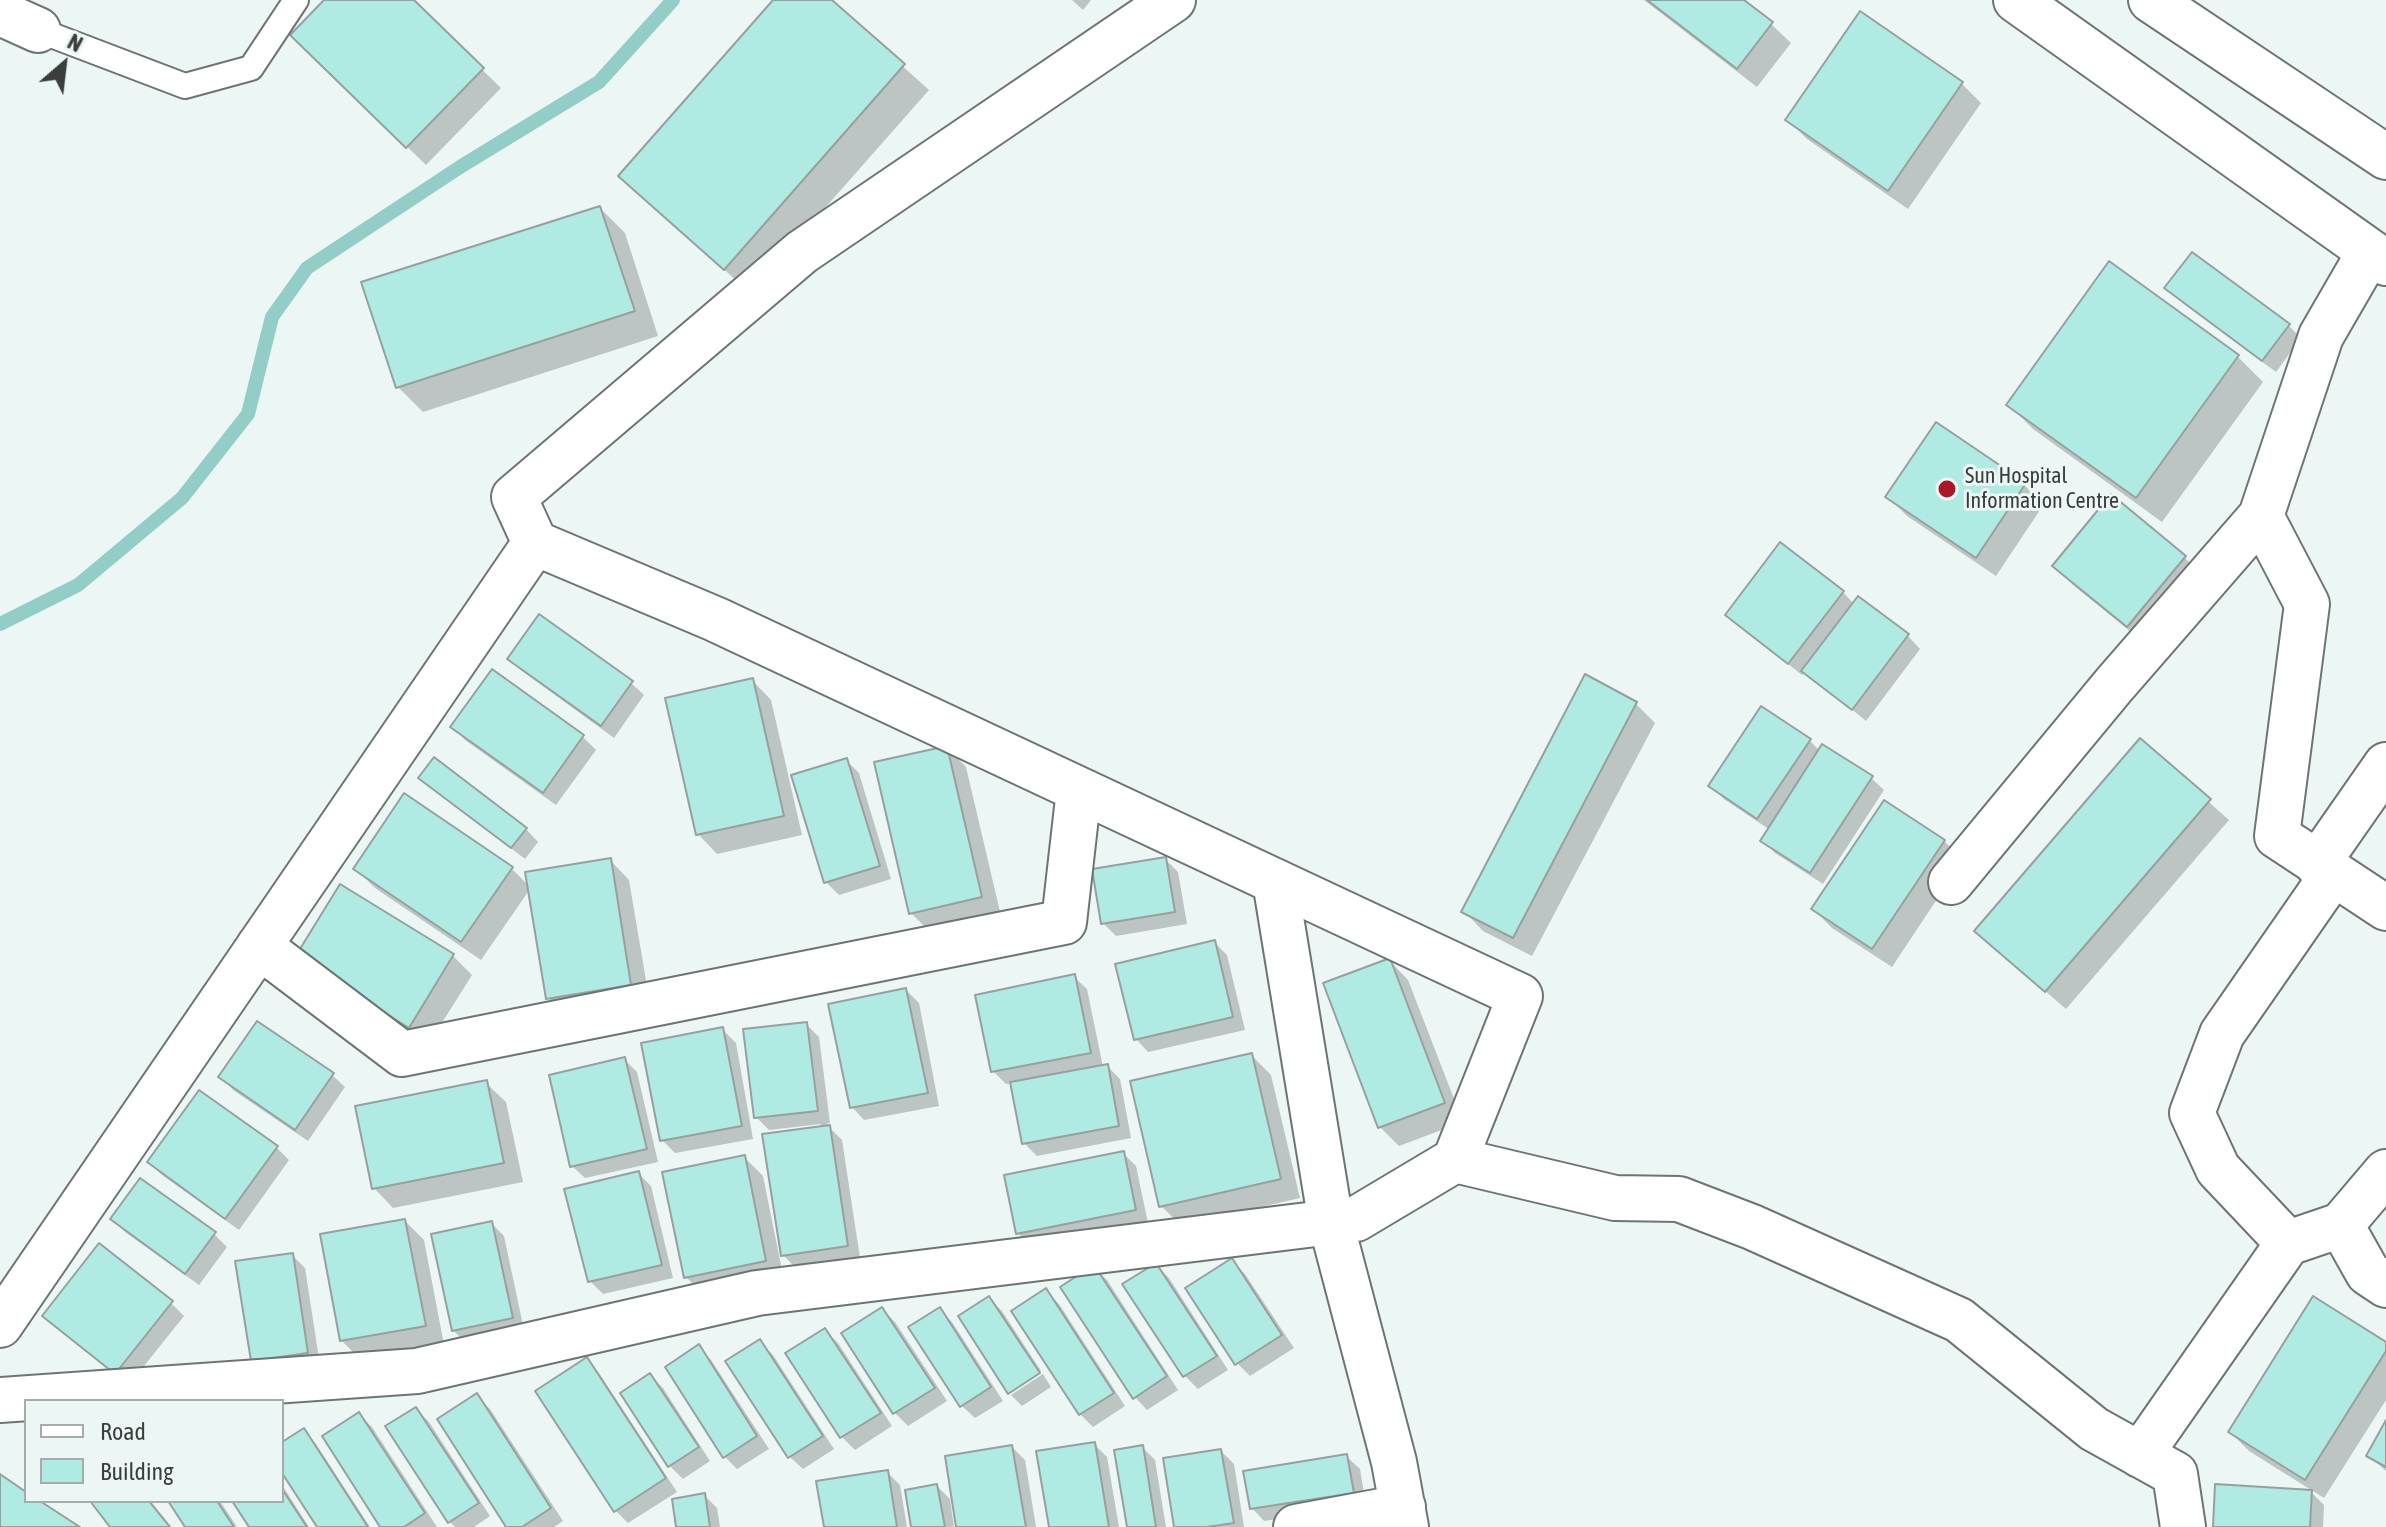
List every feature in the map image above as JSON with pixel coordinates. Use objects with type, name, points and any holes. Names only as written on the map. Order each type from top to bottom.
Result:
[{"type":"street","points":[[0,1400],[417,1371],[757,1293],[1356,1219],[1455,1160],[1520,996],[715,619],[535,543],[514,497],[802,252],[1173,0]]},
{"type":"street","points":[[1951,882],[2114,685],[2261,516],[2321,336],[2378,258],[2016,0]]},
{"type":"street","points":[[2151,0],[2386,157]]},
{"type":"street","points":[[2261,516],[2307,604],[2277,836],[2386,908]]},
{"type":"street","points":[[0,1325],[535,543]]},
{"type":"street","points":[[2288,1243],[2218,1169],[2192,1113],[2222,1034],[2386,765]]},
{"type":"street","points":[[259,946],[402,1054],[1064,922],[1079,790]]},
{"type":"street","points":[[1275,881],[1331,1223],[1394,1462],[1404,1517],[1296,1527]]},
{"type":"street","points":[[1455,1160],[1615,1198],[1679,1199],[1752,1227],[1959,1320],[2094,1429],[2175,1474],[2183,1527]]},
{"type":"street","points":[[2140,1455],[2288,1243],[2341,1225],[2386,1172]]},
{"type":"street","points":[[2341,1225],[2368,1273],[2386,1285]]},
{"type":"lane","points":[[19,22],[185,86],[251,68],[296,0]]},
{"type":"building","points":[[324,0],[414,0],[484,68],[406,148],[290,35]]},
{"type":"building","points":[[773,0],[832,0],[905,64],[724,270],[618,176]]},
{"type":"building","points":[[1647,0],[1744,0],[1773,22],[1737,69]]},
{"type":"building","points":[[1860,11],[1963,82],[1888,191],[1785,120]]},
{"type":"building","points":[[600,206],[635,311],[396,388],[361,282]]},
{"type":"building","points":[[2192,252],[2290,324],[2262,361],[2164,288]]},
{"type":"building","points":[[2109,261],[2239,355],[2136,498],[2006,405]]},
{"type":"building","points":[[1936,422],[2026,483],[1976,558],[1885,497]]},
{"type":"building","points":[[2111,494],[2186,556],[2127,627],[2052,566]]},
{"type":"building","points":[[1780,542],[1844,591],[1788,664],[1725,615]]},
{"type":"building","points":[[1858,596],[1909,634],[1852,710],[1801,671]]},
{"type":"building","points":[[539,614],[633,681],[601,726],[507,659]]},
{"type":"building","points":[[492,669],[584,735],[543,793],[450,727]]},
{"type":"building","points":[[1585,674],[1637,702],[1513,938],[1461,912]]},
{"type":"building","points":[[753,678],[784,816],[696,835],[665,698]]},
{"type":"building","points":[[1761,706],[1811,739],[1757,819],[1708,786]]},
{"type":"building","points":[[2140,738],[2211,799],[2045,992],[1974,931]]},
{"type":"building","points":[[1822,744],[1873,776],[1810,873],[1760,841]]},
{"type":"building","points":[[947,746],[982,897],[909,914],[874,762]]},
{"type":"building","points":[[434,757],[527,828],[511,848],[418,778]]},
{"type":"building","points":[[847,758],[880,866],[824,883],[791,775]]},
{"type":"building","points":[[404,793],[513,867],[461,942],[353,869]]},
{"type":"building","points":[[1884,800],[1945,840],[1872,949],[1811,909]]},
{"type":"building","points":[[1166,857],[1175,912],[1101,924],[1092,869]]},
{"type":"building","points":[[611,858],[631,985],[546,999],[525,872]]},
{"type":"building","points":[[340,884],[454,954],[409,1028],[295,957]]},
{"type":"building","points":[[1215,940],[1233,1017],[1134,1040],[1115,964]]},
{"type":"building","points":[[1390,958],[1445,1103],[1378,1128],[1323,983]]},
{"type":"building","points":[[1075,974],[1091,1053],[991,1072],[975,995]]},
{"type":"building","points":[[906,988],[928,1093],[850,1108],[828,1004]]},
{"type":"building","points":[[257,1021],[334,1073],[295,1130],[218,1077]]},
{"type":"building","points":[[807,1022],[818,1111],[754,1118],[743,1029]]},
{"type":"building","points":[[723,1027],[742,1126],[660,1141],[641,1043]]},
{"type":"building","points":[[1252,1053],[1281,1179],[1159,1207],[1130,1081]]},
{"type":"building","points":[[625,1057],[647,1149],[570,1167],[549,1075]]},
{"type":"building","points":[[1108,1064],[1119,1126],[1022,1144],[1010,1082]]},
{"type":"building","points":[[487,1080],[504,1163],[372,1189],[355,1106]]},
{"type":"building","points":[[199,1090],[278,1146],[225,1219],[147,1162]]},
{"type":"building","points":[[830,1125],[848,1246],[781,1256],[762,1134]]},
{"type":"building","points":[[1124,1151],[1136,1210],[1016,1234],[1004,1175]]},
{"type":"building","points":[[745,1155],[766,1261],[684,1278],[662,1172]]},
{"type":"building","points":[[639,1171],[662,1265],[588,1282],[564,1189]]},
{"type":"building","points":[[140,1178],[216,1232],[185,1274],[110,1219]]},
{"type":"building","points":[[405,1219],[426,1326],[340,1341],[320,1234]]},
{"type":"building","points":[[492,1221],[513,1318],[452,1331],[431,1234]]},
{"type":"building","points":[[99,1243],[173,1301],[115,1374],[42,1316]]},
{"type":"building","points":[[293,1253],[308,1353],[251,1361],[235,1261]]},
{"type":"building","points":[[1232,1258],[1282,1335],[1235,1365],[1185,1288]]},
{"type":"building","points":[[1156,1263],[1217,1356],[1183,1377],[1122,1284]]},
{"type":"building","points":[[1094,1265],[1167,1376],[1133,1399],[1060,1287]]},
{"type":"building","points":[[1046,1288],[1114,1393],[1079,1415],[1011,1311]]},
{"type":"building","points":[[989,1296],[1040,1373],[1008,1394],[958,1316]]},
{"type":"building","points":[[2313,1296],[2386,1342],[2386,1351],[2305,1480],[2228,1432]]},
{"type":"building","points":[[882,1307],[935,1388],[893,1414],[841,1333]]},
{"type":"building","points":[[940,1307],[991,1387],[960,1407],[908,1327]]},
{"type":"building","points":[[825,1328],[881,1413],[840,1438],[785,1353]]},
{"type":"building","points":[[760,1339],[823,1436],[788,1458],[725,1361]]},
{"type":"building","points":[[699,1344],[757,1436],[723,1458],[665,1367]]},
{"type":"building","points":[[587,1357],[666,1478],[614,1512],[535,1391]]},
{"type":"building","points":[[650,1373],[699,1447],[668,1467],[620,1393]]},
{"type":"building","points":[[477,1393],[551,1508],[522,1527],[506,1527],[437,1419]]},
{"type":"building","points":[[416,1407],[479,1503],[448,1523],[385,1426]]},
{"type":"building","points":[[359,1412],[425,1513],[404,1527],[380,1527],[322,1436]]},
{"type":"building","points":[[2386,1420],[2386,1467],[2366,1456]]},
{"type":"building","points":[[304,1428],[368,1527],[317,1527],[284,1476],[284,1441]]},
{"type":"building","points":[[1095,1442],[1109,1527],[1049,1527],[1036,1451]]},
{"type":"building","points":[[1012,1445],[1026,1527],[956,1527],[945,1456]]},
{"type":"building","points":[[1143,1445],[1156,1527],[1127,1527],[1114,1450]]},
{"type":"building","points":[[1221,1449],[1234,1523],[1174,1527],[1163,1458]]},
{"type":"building","points":[[1347,1454],[1354,1493],[1250,1509],[1243,1471]]},
{"type":"building","points":[[888,1470],[897,1527],[824,1527],[816,1481]]},
{"type":"building","points":[[0,1474],[24,1491],[24,1503],[43,1503],[80,1527],[0,1527]]},
{"type":"building","points":[[937,1484],[945,1527],[911,1527],[905,1490]]},
{"type":"building","points":[[2215,1484],[2312,1490],[2310,1527],[2213,1527]]},
{"type":"building","points":[[284,1492],[307,1527],[249,1527],[233,1503],[284,1503]]},
{"type":"building","points":[[705,1493],[710,1527],[676,1527],[672,1499]]},
{"type":"building","points":[[92,1503],[151,1503],[170,1527],[110,1527]]},
{"type":"building","points":[[169,1503],[218,1503],[234,1527],[185,1527]]},
{"type":"waterway","points":[[0,624],[78,585],[182,498],[248,414],[272,317],[307,268],[460,167],[599,82],[673,0]]},
{"type":"place","name":"Sun Hospital Information Centre","points":[[1947,489]]}]
